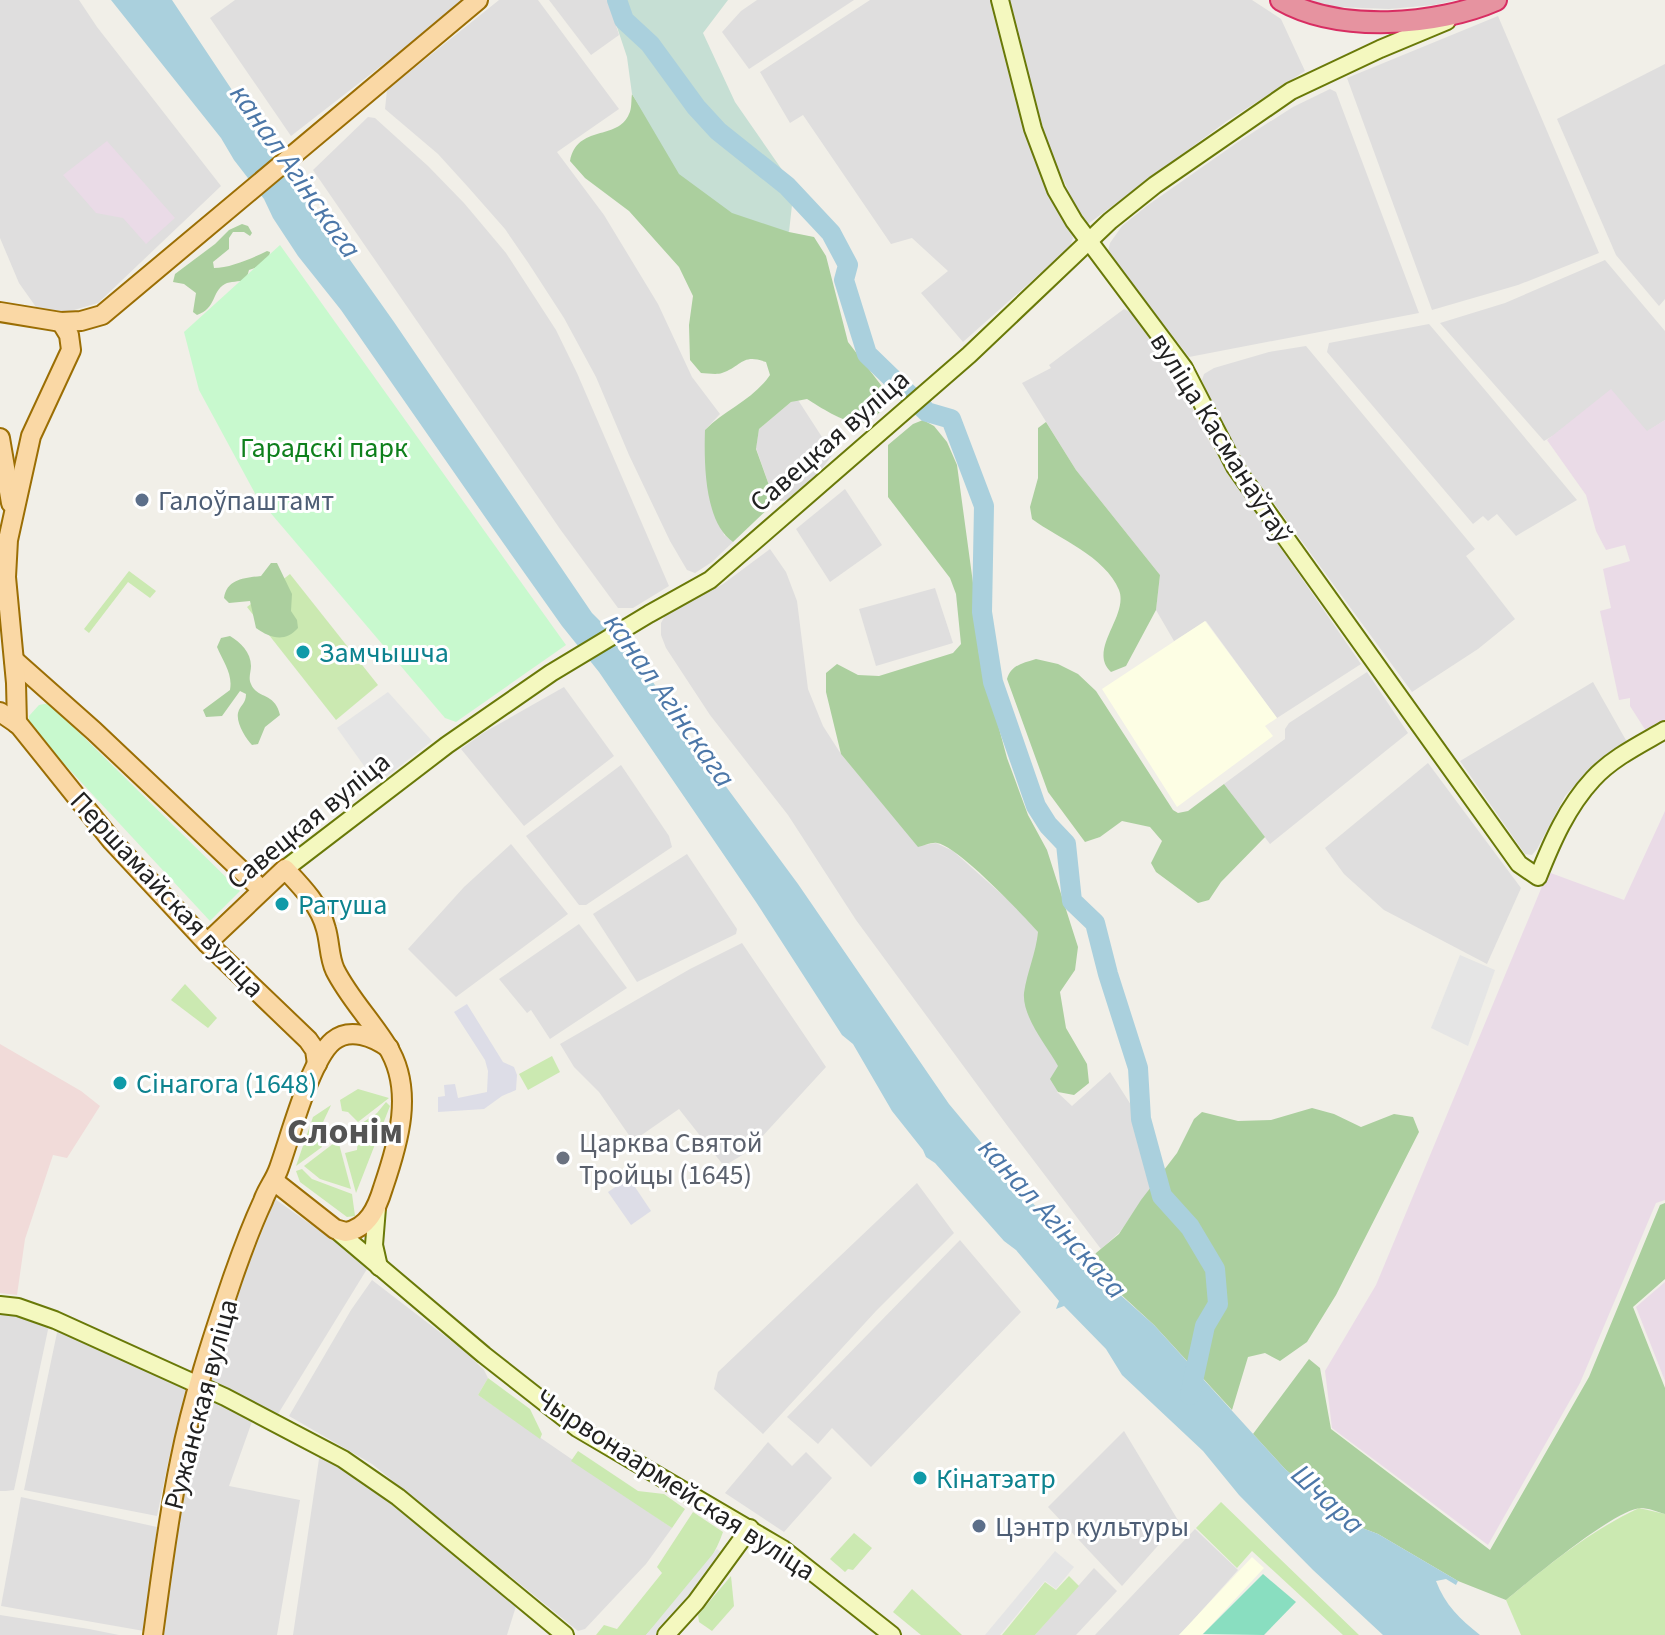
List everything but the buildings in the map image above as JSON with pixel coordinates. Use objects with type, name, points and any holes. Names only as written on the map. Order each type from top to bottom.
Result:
[{"type":"highway","points":[[1281,0],[1311,13],[1368,22],[1470,11]]},
{"type":"highway","name":"Савецкая вуліца","points":[[1470,11],[1496,0]]},
{"type":"main road","points":[[11,717],[6,577],[12,514],[31,436],[71,350],[102,315],[203,228],[478,0]]},
{"type":"main road","name":"вуліца Касманаўтаў","points":[[1000,0],[1033,129],[1056,190],[1089,242],[1184,368],[1235,467],[1519,864],[1538,877],[1550,845],[1572,805],[1594,777],[1665,730]]},
{"type":"main road","name":"Савецкая вуліца","points":[[207,943],[285,869],[447,745],[551,673],[710,580],[969,355],[1145,192],[1291,91],[1470,11]]},
{"type":"main road","points":[[1368,22],[1380,49]]},
{"type":"main road","points":[[0,312],[61,322],[102,315]]},
{"type":"main road","points":[[61,322],[69,335],[71,350]]},
{"type":"main road","points":[[0,428],[13,436],[31,436]]},
{"type":"main road","points":[[0,438],[12,514]]},
{"type":"main road","points":[[12,685],[59,699],[261,889]]},
{"type":"main road","points":[[11,717],[35,698],[59,699]]},
{"type":"main road","name":"Першамайская вуліца","points":[[11,717],[112,841],[207,943],[308,1040],[315,1050],[317,1064]]},
{"type":"main road","points":[[285,869],[321,915],[334,968],[389,1048],[400,1084],[402,1108],[394,1155],[377,1208],[374,1245],[379,1267]]},
{"type":"main road","points":[[317,1064],[331,1042],[350,1034],[376,1039],[389,1048]]},
{"type":"main road","name":"Ружанская вуліца","points":[[153,1635],[180,1458],[200,1387],[232,1281],[262,1202],[274,1181],[317,1064]]},
{"type":"main road","name":"Чырвонаармейская вуліца","points":[[274,1181],[577,1428],[750,1528],[815,1571],[892,1635]]},
{"type":"main road","points":[[335,1229],[354,1231],[377,1208]]},
{"type":"main road","points":[[0,1305],[18,1307],[55,1320],[278,1423],[343,1459],[398,1497],[565,1635]]},
{"type":"main road","points":[[666,1635],[696,1602],[750,1528]]},
{"type":"shaded area","points":[[0,0],[79,0],[221,186],[98,303],[67,312],[36,307],[19,283],[0,238]]},
{"type":"shaded area","points":[[235,0],[466,0],[291,136],[210,18]]},
{"type":"shaded area","points":[[499,0],[538,0],[619,109],[557,152],[604,215],[658,304],[692,377],[720,414],[705,430],[724,535],[733,542],[695,573],[687,570],[670,541],[596,377],[564,318],[529,264],[505,229],[438,154],[385,109],[387,90]]},
{"type":"shaded area","points":[[549,0],[608,0],[619,35],[591,55]]},
{"type":"shaded area","points":[[608,0],[728,0],[703,33],[735,102],[794,187],[789,232],[732,213],[679,174],[632,94],[627,57]]},
{"type":"shaded area","points":[[757,0],[854,0],[749,69],[722,32],[741,11]]},
{"type":"shaded area","points":[[870,0],[992,0],[1032,148],[1073,238],[1070,246],[963,342],[921,293],[948,271],[912,238],[891,244],[803,115],[790,123],[760,72]]},
{"type":"shaded area","points":[[1007,0],[1252,0],[1281,19],[1305,71],[1227,121],[1088,224],[1083,222],[1049,149]]},
{"type":"shaded area","points":[[1306,0],[1457,0],[1389,9],[1337,7]]},
{"type":"shaded area","points":[[1498,16],[1599,253],[1518,285],[1432,310],[1347,78]]},
{"type":"shaded area","points":[[1665,64],[1665,299],[1659,306],[1616,255],[1557,119]]},
{"type":"shaded area","points":[[1330,89],[1336,92],[1419,313],[1189,357],[1111,256],[1108,251],[1110,243],[1122,226],[1148,205],[1238,142],[1293,107]]},
{"type":"shaded area","points":[[368,117],[375,118],[464,203],[506,253],[556,330],[669,586],[633,608],[618,608],[560,529],[313,170]]},
{"type":"shaded area","points":[[107,141],[175,218],[146,244],[123,218],[96,213],[63,175]]},
{"type":"shaded area","points":[[1605,260],[1665,331],[1665,420],[1648,431],[1561,431],[1544,441],[1440,323],[1505,303]]},
{"type":"shaded area","points":[[1124,309],[1132,313],[1177,371],[1199,424],[1222,463],[1361,664],[1277,718],[1206,621],[1174,641],[1156,610],[1160,575],[1076,470],[1022,383],[1051,368],[1049,365]]},
{"type":"shaded area","points":[[1429,324],[1577,500],[1516,536],[1497,514],[1488,521],[1483,516],[1473,524],[1327,352],[1329,343]]},
{"type":"shaded area","points":[[1306,346],[1475,549],[1466,556],[1515,619],[1478,649],[1412,692],[1241,458],[1221,425],[1202,380],[1204,374],[1214,368],[1269,352]]},
{"type":"shaded area","points":[[1611,389],[1647,431],[1665,420],[1665,720],[1646,731],[1630,706],[1630,698],[1619,700],[1600,611],[1611,608],[1603,569],[1630,561],[1625,545],[1606,550],[1596,531],[1586,495],[1547,440]]},
{"type":"shaded area","points":[[798,400],[833,454],[817,475],[788,500],[775,502],[756,448],[759,429],[791,402]]},
{"type":"shaded area","points":[[845,489],[882,545],[830,582],[796,529]]},
{"type":"shaded area","points":[[770,549],[786,572],[797,601],[808,689],[823,726],[841,754],[918,846],[936,843],[953,851],[1015,906],[1038,932],[1036,953],[1029,973],[1030,1017],[1059,1066],[1057,1092],[1072,1106],[1110,1072],[1133,1108],[1153,1184],[1120,1232],[1101,1249],[856,920],[788,815],[710,715],[666,648],[661,623],[666,614],[723,584]]},
{"type":"shaded area","points":[[935,588],[953,643],[876,666],[859,609]]},
{"type":"shaded area","points":[[1205,621],[1277,718],[1265,726],[1273,736],[1177,807],[1102,689]]},
{"type":"shaded area","points":[[1367,672],[1408,733],[1270,844],[1224,784],[1285,739],[1285,729],[1289,723]]},
{"type":"shaded area","points":[[1593,682],[1627,742],[1596,762],[1565,796],[1537,849],[1532,855],[1525,854],[1460,761]]},
{"type":"shaded area","points":[[564,687],[614,756],[524,826],[461,749]]},
{"type":"shaded area","points":[[388,692],[432,741],[377,784],[337,728]]},
{"type":"shaded area","points":[[1428,763],[1521,888],[1487,964],[1384,910],[1344,874],[1325,848]]},
{"type":"shaded area","points":[[621,765],[669,836],[672,847],[586,905],[579,905],[526,836]]},
{"type":"shaded area","points":[[1665,811],[1665,1200],[1656,1203],[1580,1383],[1488,1545],[1332,1428],[1325,1371],[1376,1285],[1548,872],[1624,900]]},
{"type":"shaded area","points":[[511,844],[568,914],[456,997],[408,949],[464,887]]},
{"type":"shaded area","points":[[687,854],[737,929],[736,934],[637,982],[593,914]]},
{"type":"shaded area","points":[[579,924],[627,988],[550,1039],[531,1010],[527,1013],[499,979]]},
{"type":"shaded area","points":[[742,943],[826,1067],[749,1151],[724,1166],[679,1109],[633,1141],[599,1092],[574,1067],[560,1044],[690,969]]},
{"type":"shaded area","points":[[1460,955],[1495,970],[1468,1046],[1431,1028]]},
{"type":"shaded area","points":[[467,1004],[503,1062],[514,1067],[516,1090],[484,1109],[438,1112],[438,1097],[445,1096],[444,1085],[455,1084],[458,1098],[487,1092],[485,1060],[454,1012]]},
{"type":"shaded area","points":[[0,1044],[81,1091],[100,1106],[67,1158],[53,1155],[25,1239],[17,1295],[0,1293]]},
{"type":"shaded area","points":[[629,1178],[651,1211],[631,1225],[608,1192]]},
{"type":"shaded area","points":[[917,1183],[954,1233],[876,1311],[763,1434],[714,1389],[718,1372]]},
{"type":"shaded area","points":[[275,1199],[344,1248],[367,1269],[278,1414],[209,1384],[245,1274]]},
{"type":"shaded area","points":[[960,1240],[1021,1312],[871,1467],[832,1428],[818,1444],[787,1417]]},
{"type":"shaded area","points":[[372,1280],[463,1350],[484,1370],[488,1378],[478,1395],[672,1528],[646,1564],[585,1629],[578,1631],[372,1464],[289,1416]]},
{"type":"shaded area","points":[[1665,1282],[1665,1381],[1636,1307]]},
{"type":"shaded area","points":[[0,1311],[49,1325],[14,1490],[6,1491],[0,1491]]},
{"type":"shaded area","points":[[58,1328],[189,1386],[157,1516],[24,1490]]},
{"type":"shaded area","points":[[206,1399],[254,1416],[229,1486],[300,1500],[277,1635],[161,1635],[188,1455]]},
{"type":"shaded area","points":[[1124,1431],[1179,1522],[1122,1586],[1048,1507]]},
{"type":"shaded area","points":[[768,1442],[792,1466],[806,1452],[832,1478],[784,1532],[725,1493]]},
{"type":"shaded area","points":[[320,1452],[341,1462],[518,1600],[507,1635],[293,1635]]},
{"type":"shaded area","points":[[21,1497],[157,1527],[144,1631],[1,1606]]},
{"type":"shaded area","points":[[1195,1529],[1238,1570],[1187,1627],[1179,1635],[1095,1635]]},
{"type":"shaded area","points":[[717,1549],[724,1555],[688,1602],[659,1635],[646,1635]]},
{"type":"shaded area","points":[[1055,1551],[1074,1567],[1056,1589],[1045,1581],[1000,1635],[985,1635]]},
{"type":"shaded area","points":[[1252,1557],[1264,1568],[1202,1635],[1179,1635]]},
{"type":"shaded area","points":[[1094,1568],[1117,1591],[1076,1635],[1035,1635]]},
{"type":"shaded area","points":[[0,1615],[89,1629],[119,1635],[0,1635]]},
{"type":"green space","points":[[632,94],[643,111],[789,232],[814,237],[826,256],[848,342],[884,389],[885,407],[869,421],[845,420],[807,399],[791,402],[759,429],[756,449],[775,502],[733,542],[723,533],[711,506],[706,474],[705,430],[763,383],[770,375],[766,362],[752,359],[722,373],[701,373],[690,360],[689,325],[693,296],[679,267],[629,211],[585,178],[570,161],[574,149],[581,142],[624,122],[630,112]]},
{"type":"green space","points":[[242,224],[248,226],[252,233],[250,236],[244,232],[233,232],[229,238],[229,249],[213,262],[214,268],[267,251],[270,252],[268,260],[249,270],[246,280],[221,287],[208,308],[197,315],[193,312],[196,293],[184,284],[173,282],[175,274],[229,230]]},
{"type":"green space","name":"Гарадскі парк","points":[[280,245],[566,645],[456,722],[445,718],[257,497],[199,390],[184,332]]},
{"type":"green space","points":[[923,420],[934,426],[947,442],[957,465],[979,654],[1007,758],[1028,815],[1047,850],[1078,947],[1075,970],[1060,992],[1066,1028],[1087,1064],[1089,1083],[1074,1095],[1058,1092],[1050,1079],[1058,1066],[1031,1021],[1024,1002],[1038,932],[989,882],[947,847],[937,843],[918,847],[841,754],[826,692],[826,673],[837,664],[858,675],[879,676],[953,653],[961,644],[956,594],[950,578],[888,497],[888,445],[913,424]]},
{"type":"green space","points":[[1046,422],[1076,470],[1160,575],[1156,610],[1126,666],[1111,672],[1104,654],[1119,611],[1119,590],[1103,567],[1092,558],[1032,519],[1030,507],[1038,478],[1038,428]]},
{"type":"green space","points":[[271,563],[277,563],[292,594],[291,611],[297,620],[298,628],[283,637],[272,636],[256,628],[250,601],[229,603],[224,598],[233,583],[261,576]]},
{"type":"green space","points":[[129,571],[156,591],[150,598],[128,582],[89,633],[84,629]]},
{"type":"green space","points":[[290,574],[378,685],[336,720],[247,607]]},
{"type":"green space","points":[[230,636],[241,644],[249,656],[250,680],[254,689],[274,703],[280,715],[265,727],[258,744],[252,745],[238,721],[246,694],[240,691],[222,716],[206,717],[203,710],[230,690],[229,673],[217,647],[221,638]]},
{"type":"green space","points":[[1036,659],[1058,664],[1078,674],[1096,691],[1173,810],[1178,813],[1188,811],[1224,784],[1265,837],[1221,882],[1209,900],[1198,903],[1156,872],[1151,863],[1162,841],[1150,827],[1122,821],[1100,837],[1085,842],[1048,792],[1007,679],[1022,663]]},
{"type":"green space","points":[[49,703],[240,891],[210,921],[29,726],[29,716],[39,705]]},
{"type":"green space","points":[[185,984],[217,1018],[208,1028],[171,1000]]},
{"type":"green space","points":[[552,1056],[560,1072],[528,1090],[519,1074]]},
{"type":"green space","points":[[358,1089],[389,1098],[358,1122],[348,1112],[342,1111],[340,1100]]},
{"type":"green space","points":[[386,1102],[390,1106],[356,1193],[345,1153],[357,1150],[359,1125],[377,1113]]},
{"type":"green space","points":[[331,1105],[320,1131],[322,1147],[296,1166],[313,1117]]},
{"type":"green space","points":[[1312,1108],[1361,1127],[1394,1114],[1413,1117],[1419,1132],[1336,1295],[1307,1342],[1280,1361],[1265,1353],[1248,1357],[1232,1410],[1154,1325],[1089,1265],[1096,1253],[1119,1234],[1177,1153],[1194,1119],[1202,1112],[1238,1121],[1271,1120]]},
{"type":"green space","points":[[338,1140],[351,1189],[320,1179],[304,1166]]},
{"type":"green space","points":[[302,1169],[312,1179],[352,1194],[355,1216],[347,1217],[300,1182],[296,1171]]},
{"type":"green space","points":[[1665,1203],[1665,1279],[1633,1307],[1665,1388],[1665,1514],[1641,1508],[1612,1520],[1572,1547],[1506,1600],[1458,1581],[1378,1534],[1349,1523],[1285,1469],[1253,1434],[1309,1359],[1320,1368],[1331,1429],[1490,1550],[1589,1377],[1660,1205]]},
{"type":"green space","points":[[488,1378],[530,1409],[542,1434],[540,1439],[478,1395]]},
{"type":"green space","points":[[578,1451],[638,1491],[664,1494],[685,1509],[672,1528],[571,1461]]},
{"type":"green space","points":[[1221,1502],[1359,1635],[1343,1635],[1252,1551],[1237,1568],[1196,1528]]},
{"type":"green space","points":[[1639,1508],[1665,1514],[1665,1635],[1521,1635],[1506,1600],[1586,1538]]},
{"type":"green space","points":[[693,1512],[723,1532],[709,1560],[690,1587],[646,1635],[596,1635],[604,1625],[617,1629],[662,1573],[657,1567]]},
{"type":"green space","points":[[854,1533],[872,1548],[853,1570],[845,1572],[830,1559]]},
{"type":"green space","points":[[1263,1574],[1296,1602],[1264,1635],[1203,1634]]},
{"type":"green space","points":[[731,1576],[734,1606],[712,1631],[699,1622],[698,1615]]},
{"type":"green space","points":[[1069,1576],[1079,1586],[1035,1635],[1002,1635],[1045,1582],[1056,1590]]},
{"type":"green space","points":[[912,1589],[962,1635],[921,1635],[893,1612]]},
{"type":"water","points":[[111,0],[172,0],[256,126],[268,151],[304,195],[394,322],[592,613],[639,660],[679,723],[798,884],[949,1104],[1019,1188],[1097,1274],[1154,1325],[1285,1469],[1349,1523],[1378,1534],[1458,1581],[1456,1585],[1446,1579],[1436,1581],[1454,1611],[1480,1635],[1383,1635],[1313,1570],[1239,1495],[1203,1451],[1122,1375],[1106,1349],[1064,1306],[1056,1309],[1059,1301],[1016,1250],[926,1157],[892,1111],[853,1044],[842,1035],[756,902],[599,672],[562,626],[341,310],[298,256],[264,199],[221,138]]},
{"type":"waterway","points":[[617,0],[624,20],[650,44],[696,107],[718,131],[787,186],[831,233],[848,265],[844,280],[867,354],[927,412],[951,419],[984,506],[982,612],[993,682],[1036,806],[1066,844],[1072,901],[1095,923],[1138,1068],[1141,1119],[1162,1196],[1190,1227],[1215,1269],[1218,1304],[1205,1326],[1190,1395]]},
{"type":"place","name":"Галоўпаштамт","points":[[142,500]]},
{"type":"place","name":"Замчышча","points":[[303,652]]},
{"type":"place","name":"Ратуша","points":[[282,904]]},
{"type":"place","name":"Сінагога (1648)","points":[[120,1083]]},
{"type":"place","name":"Царква Святой Тройцы (1645)","points":[[563,1158]]},
{"type":"place","name":"Кінатэатр","points":[[920,1478]]},
{"type":"place","name":"Цэнтр культуры","points":[[979,1526]]},
{"type":"district","name":"Слонім","points":[[345,1130]]},
{"type":"water label","name":"канал Агінскага","points":[[296,171]]},
{"type":"water label","name":"канал Агінскага","points":[[670,700]]},
{"type":"water label","name":"канал Агінскага","points":[[1053,1218]]},
{"type":"water label","name":"Шчара","points":[[1328,1499]]}]
